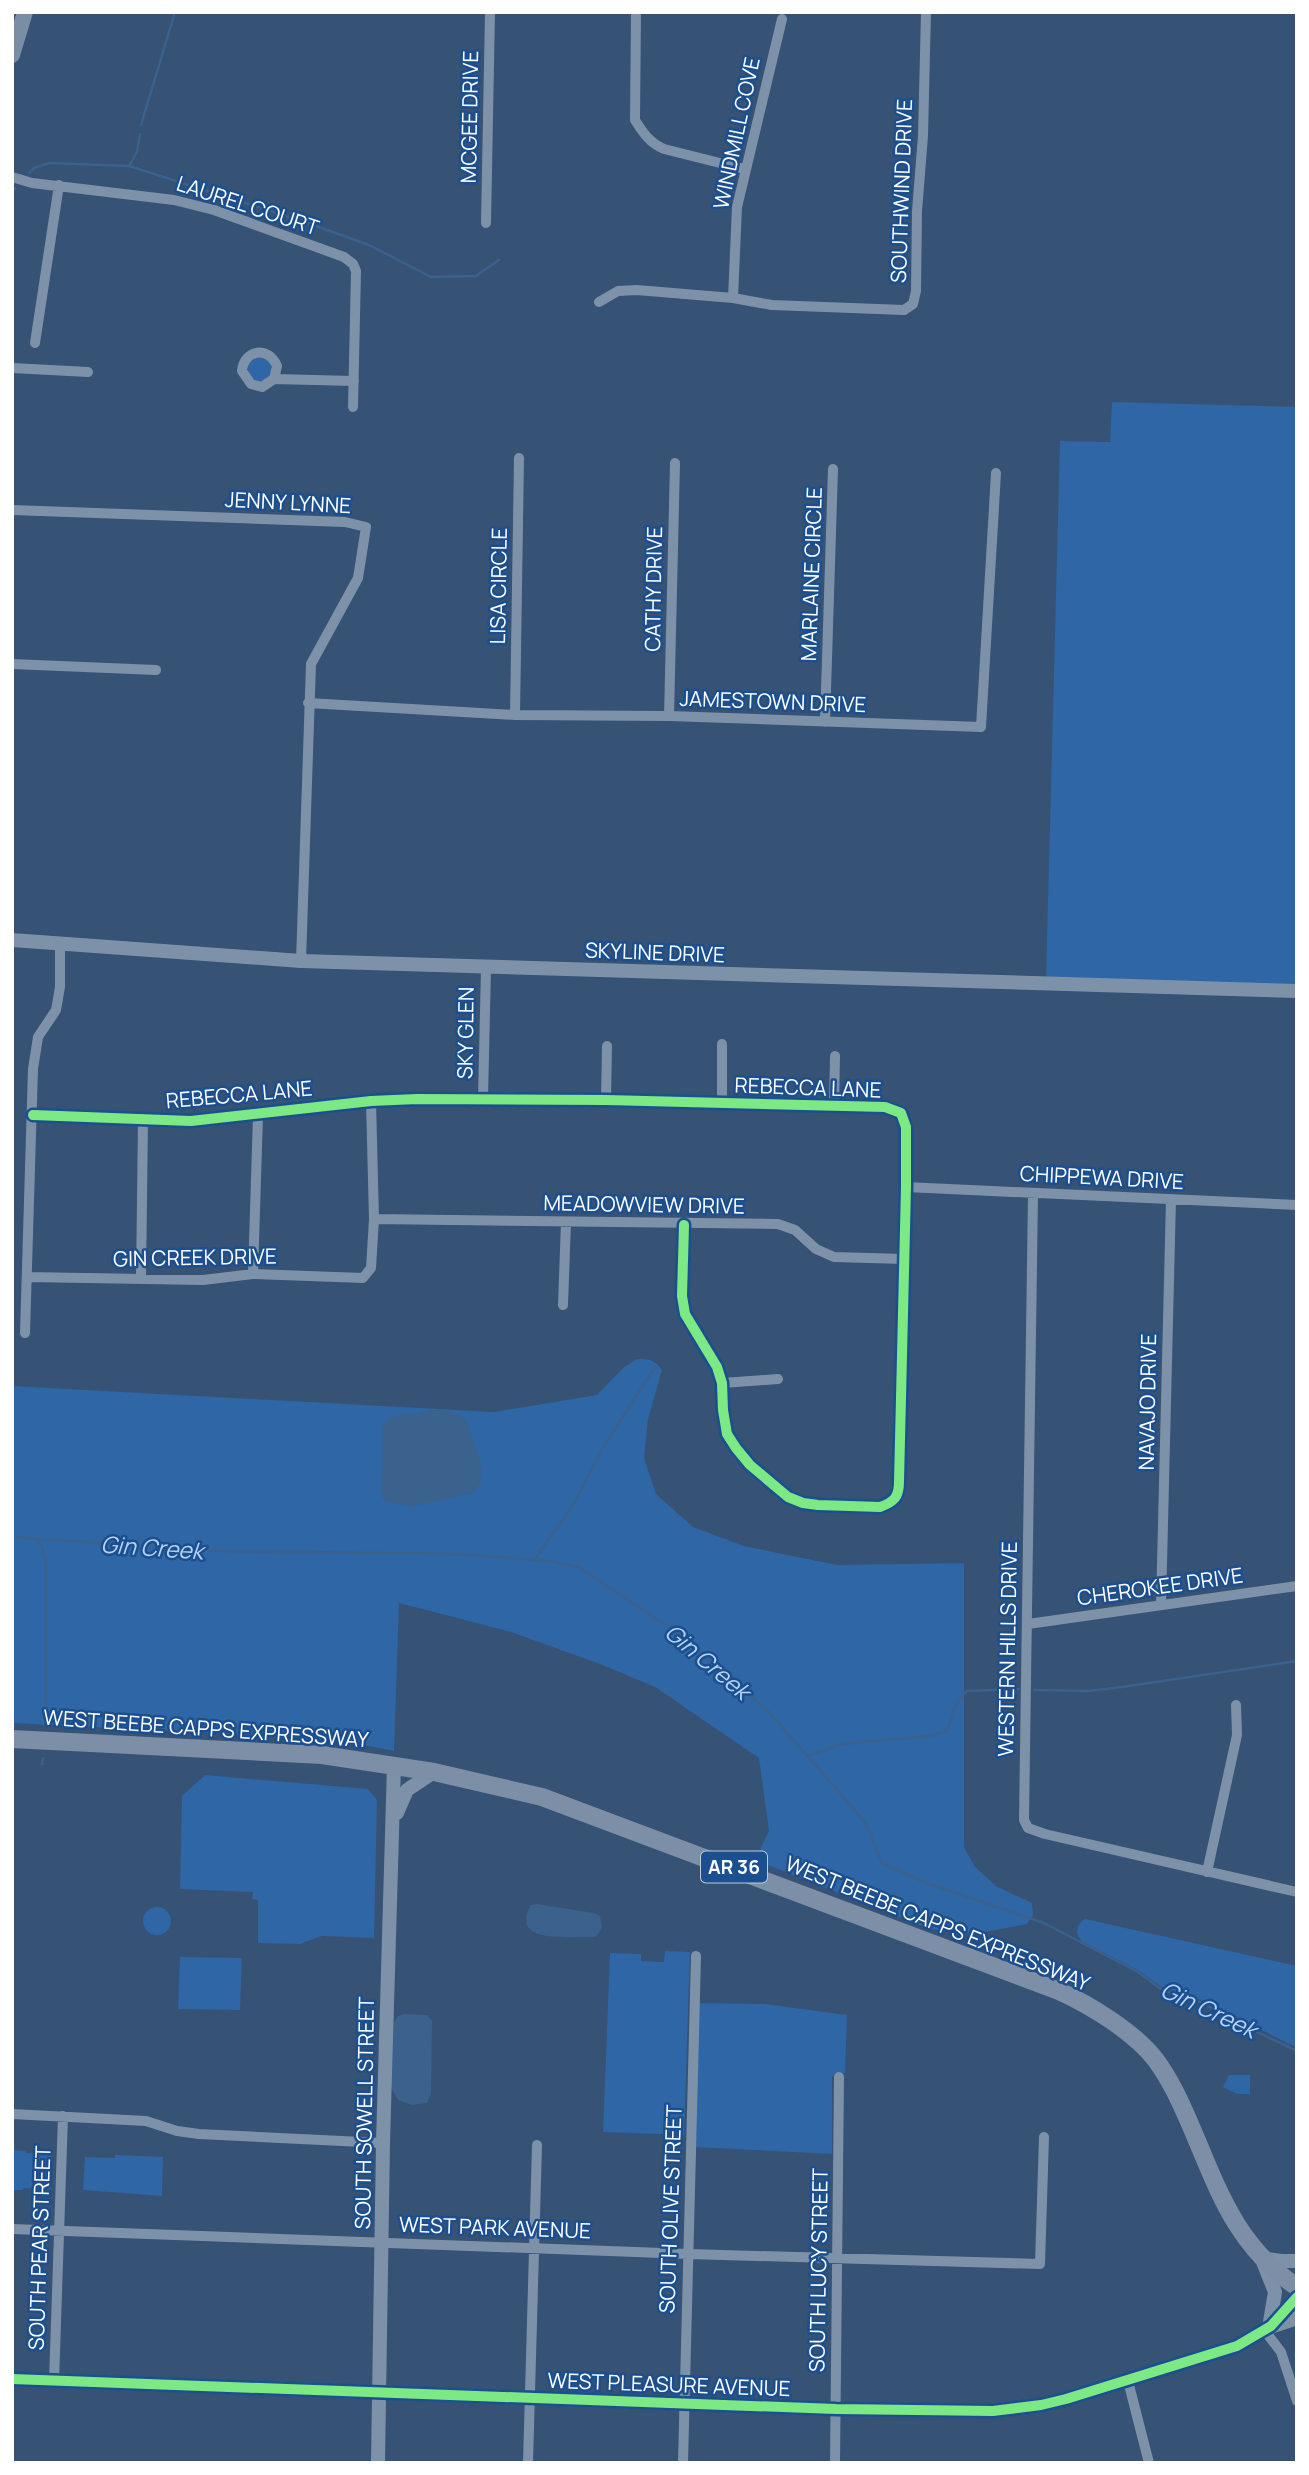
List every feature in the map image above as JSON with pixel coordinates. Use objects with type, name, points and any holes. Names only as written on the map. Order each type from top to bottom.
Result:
[{"type":"main road","points":[[12,55],[20,17]]},
{"type":"main road","name":"WEST BEEBE CAPPS EXPRESSWAY","points":[[12,1739],[322,1755],[433,1772],[565,1804],[1059,1991],[1115,2024],[1154,2057],[1175,2090],[1227,2208],[1260,2258],[1297,2287]]},
{"type":"street","name":"MCGEE DRIVE","points":[[486,223],[490,12]]},
{"type":"street","points":[[636,12],[635,120],[642,132],[653,144],[664,149],[744,169]]},
{"type":"street","name":"SOUTHWIND DRIVE","points":[[599,302],[618,291],[637,290],[733,298],[772,305],[904,310],[913,304],[916,291],[917,211],[923,136],[926,12]]},
{"type":"street","name":"WINDMILL COVE","points":[[733,298],[737,207],[782,19]]},
{"type":"street","name":"LAUREL COURT","points":[[12,177],[32,183],[164,198],[214,209],[344,257],[353,264],[356,271],[353,407]]},
{"type":"street","points":[[35,343],[59,185]]},
{"type":"street","points":[[12,368],[88,372]]},
{"type":"street","points":[[274,379],[354,381]]},
{"type":"street","name":"LISA CIRCLE","points":[[514,715],[519,458]]},
{"type":"street","name":"CATHY DRIVE","points":[[669,716],[675,463]]},
{"type":"street","name":"MARLAINE CIRCLE","points":[[825,722],[833,468]]},
{"type":"street","name":"JAMESTOWN DRIVE","points":[[308,703],[514,715],[669,716],[981,727],[996,473]]},
{"type":"street","name":"JENNY LYNNE","points":[[12,510],[345,522],[366,527],[358,578],[311,664],[301,961]]},
{"type":"street","points":[[12,664],[156,670]]},
{"type":"street","name":"SKYLINE DRIVE","points":[[12,940],[301,961],[1297,992]]},
{"type":"street","points":[[25,1333],[36,1051],[38,1037],[55,1010],[60,988],[60,943]]},
{"type":"street","name":"SKY GLEN","points":[[483,1100],[486,968]]},
{"type":"street","points":[[722,1044],[722,1103]]},
{"type":"street","points":[[606,1100],[607,1046]]},
{"type":"street","points":[[834,1106],[835,1056]]},
{"type":"street","name":"REBECCA LANE","points":[[33,1115],[191,1121],[371,1101],[483,1100],[606,1100],[885,1107],[901,1113],[906,1126],[906,1187],[899,1491],[889,1504],[880,1507],[818,1505],[788,1497],[750,1465],[732,1441],[727,1434],[722,1383],[717,1367],[685,1314],[682,1296],[684,1224]]},
{"type":"street","points":[[371,1101],[374,1219]]},
{"type":"street","points":[[253,1274],[258,1115]]},
{"type":"street","points":[[141,1279],[143,1120]]},
{"type":"street","name":"CHIPPEWA DRIVE","points":[[906,1187],[1297,1205]]},
{"type":"street","name":"WESTERN HILLS DRIVE","points":[[1033,1194],[1024,1820],[1028,1828],[1045,1834],[1297,1892]]},
{"type":"street","name":"NAVAJO DRIVE","points":[[1161,1605],[1171,1199]]},
{"type":"street","name":"MEADOWVIEW DRIVE","points":[[374,1219],[778,1224],[795,1230],[817,1249],[834,1258],[904,1259]]},
{"type":"street","name":"GIN CREEK DRIVE","points":[[27,1277],[203,1280],[253,1274],[363,1278],[371,1268],[374,1219]]},
{"type":"street","points":[[563,1306],[566,1222]]},
{"type":"street","points":[[722,1383],[778,1379]]},
{"type":"street","name":"CHEROKEE DRIVE","points":[[1028,1624],[1297,1586]]},
{"type":"street","points":[[1207,1872],[1237,1735],[1237,1705]]},
{"type":"street","name":"SOUTH SOWELL STREET","points":[[378,2463],[383,2143],[394,1765]]},
{"type":"street","points":[[392,1828],[407,1790],[433,1772]]},
{"type":"street","name":"SOUTH OLIVE STREET","points":[[683,2463],[696,1956]]},
{"type":"street","name":"SOUTH LUCY STREET","points":[[835,2463],[839,2077]]},
{"type":"street","points":[[12,2114],[146,2121],[177,2131],[199,2134],[383,2143]]},
{"type":"street","name":"SOUTH PEAR STREET","points":[[54,2381],[63,2116]]},
{"type":"street","name":"WEST PARK AVENUE","points":[[12,2229],[1040,2264],[1044,2137]]},
{"type":"street","points":[[528,2463],[537,2145]]},
{"type":"street","points":[[1260,2258],[1281,2262],[1297,2261]]},
{"type":"street","points":[[1260,2258],[1270,2274],[1275,2292],[1267,2329],[1281,2352],[1297,2401]]},
{"type":"street","name":"WEST PLEASURE AVENUE","points":[[12,2379],[836,2409],[993,2411],[1053,2402],[1224,2352],[1250,2341],[1267,2329],[1297,2297]]},
{"type":"street","points":[[1267,2329],[1297,2318]]},
{"type":"street","points":[[1128,2381],[1149,2463]]},
{"type":"shaded area","points":[[260,357],[268,361],[272,369],[268,377],[260,381],[252,377],[248,369],[252,361]]},
{"type":"shaded area","points":[[1112,402],[1297,407],[1297,985],[1046,978],[1060,441],[1110,442]]},
{"type":"shaded area","points":[[637,1359],[652,1361],[662,1370],[648,1419],[644,1458],[656,1494],[693,1527],[744,1546],[837,1565],[964,1563],[964,1847],[975,1867],[996,1886],[1032,1903],[1033,1915],[1027,1924],[974,1934],[930,1929],[755,1860],[769,1831],[759,1758],[655,1687],[511,1632],[399,1603],[394,1751],[348,1742],[273,1736],[12,1723],[12,1386],[494,1412],[597,1395],[623,1368]]},
{"type":"shaded area","points":[[437,1410],[454,1412],[466,1420],[481,1464],[481,1482],[473,1493],[413,1506],[386,1502],[381,1494],[383,1426],[390,1417]]},
{"type":"shaded area","points":[[205,1775],[368,1789],[377,1800],[374,1938],[322,1936],[300,1944],[258,1943],[258,1900],[252,1899],[253,1892],[180,1889],[182,1796]]},
{"type":"shaded area","points":[[531,1905],[594,1913],[600,1916],[602,1927],[597,1936],[592,1937],[545,1936],[528,1927],[526,1918]]},
{"type":"shaded area","points":[[157,1907],[167,1911],[171,1921],[167,1931],[157,1935],[147,1931],[143,1921],[147,1911]]},
{"type":"shaded area","points":[[1085,1919],[1297,1966],[1297,2048],[1205,2001],[1163,1988],[1139,1971],[1083,1942],[1078,1937],[1077,1930]]},
{"type":"shaded area","points":[[665,1951],[690,1952],[684,2135],[603,2132],[610,1953],[641,1954],[641,1961],[664,1962]]},
{"type":"shaded area","points":[[180,1957],[242,1958],[240,2010],[178,2009]]},
{"type":"shaded area","points":[[698,2003],[765,2004],[847,2015],[845,2073],[832,2077],[832,2154],[696,2147]]},
{"type":"shaded area","points":[[427,2015],[432,2020],[431,2094],[427,2103],[412,2105],[398,2100],[391,2088],[394,2022],[398,2016]]},
{"type":"shaded area","points":[[1229,2075],[1250,2075],[1250,2094],[1237,2094],[1223,2087]]},
{"type":"shaded area","points":[[12,2150],[52,2155],[51,2189],[12,2190]]},
{"type":"shaded area","points":[[115,2155],[163,2157],[162,2196],[83,2190],[85,2157],[115,2158]]},
{"type":"waterway","points":[[141,125],[175,12]]},
{"type":"waterway","points":[[129,166],[137,152],[140,134]]},
{"type":"waterway","points":[[29,173],[34,168],[49,163],[129,166],[369,245],[431,277],[476,276],[499,260]]},
{"type":"waterway","points":[[12,191],[15,188]]},
{"type":"waterway","points":[[534,1560],[573,1505],[604,1446],[655,1367]]},
{"type":"waterway","name":"Gin Creek","points":[[12,1537],[219,1551],[461,1554],[549,1561],[579,1567],[678,1633],[769,1712],[865,1822],[882,1863],[924,1882],[1044,1923],[1138,1972],[1161,1989],[1203,2003],[1297,2051]]},
{"type":"waterway","points":[[36,1539],[42,1547],[46,1562],[46,1726]]},
{"type":"waterway","points":[[1034,1690],[1088,1691],[1297,1661]]},
{"type":"waterway","points":[[808,1756],[841,1744],[930,1736],[946,1731],[957,1705],[967,1691],[1019,1689]]},
{"type":"waterway","points":[[42,1764],[43,1758]]},
{"type":"cycle path","points":[[33,1115],[191,1121],[371,1101],[417,1099],[606,1100],[885,1107],[901,1113],[906,1127],[906,1187],[899,1482],[897,1495],[892,1501],[880,1507],[803,1503],[788,1497],[750,1465],[736,1448],[727,1434],[722,1383],[717,1367],[685,1314],[682,1296],[684,1225]]},
{"type":"cycle path","points":[[12,2379],[836,2409],[993,2411],[1066,2399],[1237,2346],[1271,2326],[1297,2297]]}]
